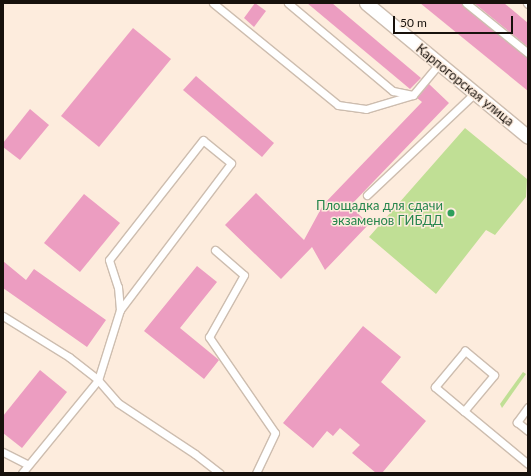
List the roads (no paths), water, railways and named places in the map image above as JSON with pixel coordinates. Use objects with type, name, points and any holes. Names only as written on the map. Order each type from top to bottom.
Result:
[{"type":"street","name":"Карпогорская улица","points":[[366,3],[528,137]]},
{"type":"lane","points":[[213,3],[338,105],[366,109],[412,95],[440,64]]},
{"type":"lane","points":[[288,3],[393,91],[412,95]]},
{"type":"lane","points":[[466,3],[528,53]]},
{"type":"lane","points":[[368,195],[475,93]]},
{"type":"lane","points":[[22,473],[98,380],[120,310],[231,163],[203,140],[110,260],[118,286],[120,310]]},
{"type":"lane","points":[[215,250],[244,275],[209,338],[275,433],[256,473]]},
{"type":"lane","points":[[3,316],[69,357],[98,380],[118,403],[195,454],[219,473]]},
{"type":"lane","points":[[464,411],[494,375],[465,351],[435,387],[528,464]]},
{"type":"lane","points":[[528,407],[517,422],[528,431]]},
{"type":"lane","points":[[3,452],[28,465]]},
{"type":"place","name":"Площадка для сдачи экзаменов ГИБДД","points":[[451,213]]}]
